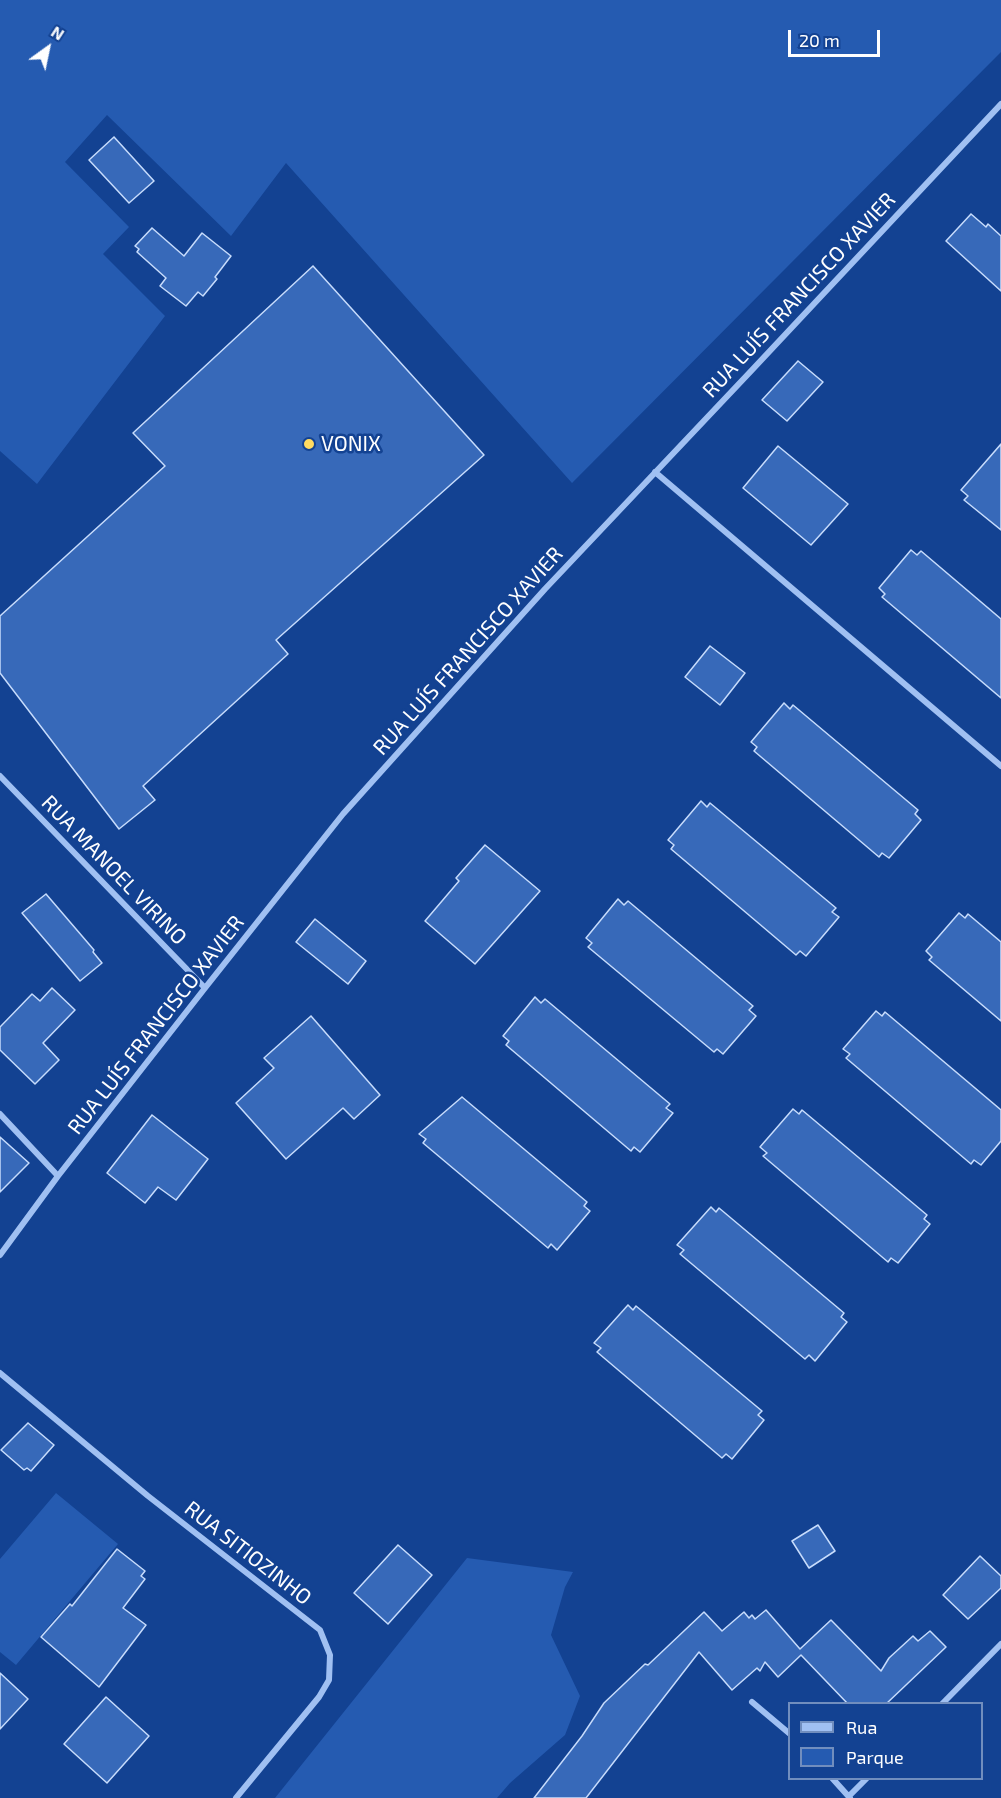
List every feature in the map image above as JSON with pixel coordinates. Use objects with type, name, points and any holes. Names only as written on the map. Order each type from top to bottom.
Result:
[{"type":"street","name":"RUA LUÍS FRANCISCO XAVIER","points":[[0,1255],[58,1176],[343,814],[544,589],[1001,104]]},
{"type":"street","points":[[655,472],[1001,766]]},
{"type":"street","name":"RUA MANOEL VIRINO","points":[[0,776],[205,988]]},
{"type":"street","points":[[0,1114],[58,1176]]},
{"type":"street","name":"RUA SITIOZINHO","points":[[0,1373],[148,1496],[320,1630],[330,1655],[329,1680],[319,1697],[236,1798]]},
{"type":"street","points":[[944,1702],[1001,1644]]},
{"type":"street","points":[[752,1702],[788,1733]]},
{"type":"street","points":[[833,1780],[849,1797],[866,1780]]},
{"type":"green space","points":[[0,0],[1001,0],[1001,52],[572,483],[286,163],[231,236],[107,115],[65,162],[129,227],[103,254],[165,316],[37,484],[0,451]]},
{"type":"green space","points":[[56,1493],[118,1544],[16,1665],[0,1652],[0,1559]]},
{"type":"green space","points":[[467,1558],[573,1572],[565,1587],[551,1635],[580,1696],[565,1735],[510,1783],[497,1798],[275,1798]]},
{"type":"building","points":[[114,137],[154,181],[129,203],[89,160]]},
{"type":"building","points":[[971,214],[986,227],[988,224],[1001,236],[1001,291],[946,241]]},
{"type":"building","points":[[152,228],[184,256],[202,233],[231,256],[203,296],[198,292],[186,306],[160,286],[166,278],[137,252],[139,249],[135,246]]},
{"type":"building","points":[[313,266],[484,455],[276,640],[288,654],[143,786],[155,800],[119,829],[0,673],[0,616],[165,466],[133,433]]},
{"type":"building","points":[[798,361],[823,382],[787,421],[762,400]]},
{"type":"building","points":[[1001,444],[1001,530],[964,500],[968,496],[961,490]]},
{"type":"building","points":[[778,446],[848,504],[811,545],[743,488]]},
{"type":"building","points":[[911,550],[917,555],[921,551],[1001,619],[1001,698],[882,597],[885,594],[879,588]]},
{"type":"building","points":[[710,646],[745,673],[720,705],[685,677]]},
{"type":"building","points":[[784,703],[790,709],[793,705],[918,810],[915,814],[921,820],[889,858],[882,853],[879,857],[754,751],[757,747],[751,742]]},
{"type":"building","points":[[701,801],[707,807],[710,803],[836,908],[832,912],[839,917],[806,956],[800,951],[796,955],[671,849],[674,845],[668,840]]},
{"type":"building","points":[[485,845],[540,891],[475,964],[425,921],[459,881],[456,878]]},
{"type":"building","points":[[46,894],[94,950],[93,952],[102,963],[80,981],[22,913]]},
{"type":"building","points":[[618,899],[624,905],[628,901],[753,1006],[749,1010],[756,1016],[723,1054],[717,1049],[714,1052],[588,947],[592,943],[586,938]]},
{"type":"building","points":[[959,913],[965,918],[968,914],[1001,942],[1001,1021],[929,960],[932,957],[926,951]]},
{"type":"building","points":[[315,919],[366,961],[348,984],[296,942]]},
{"type":"building","points":[[52,988],[75,1010],[43,1043],[59,1060],[35,1084],[0,1050],[0,1027],[32,994],[40,1001]]},
{"type":"building","points":[[535,997],[541,1003],[545,999],[670,1104],[666,1108],[673,1113],[640,1152],[634,1147],[631,1151],[506,1045],[509,1041],[503,1036]]},
{"type":"building","points":[[876,1011],[882,1016],[885,1012],[1001,1110],[1001,1141],[981,1165],[974,1160],[971,1164],[846,1058],[850,1054],[843,1049]]},
{"type":"building","points":[[311,1016],[380,1095],[354,1119],[343,1108],[286,1159],[236,1103],[274,1068],[264,1058]]},
{"type":"building","points":[[462,1097],[587,1202],[584,1206],[590,1211],[557,1250],[551,1244],[548,1248],[423,1143],[426,1139],[419,1134]]},
{"type":"building","points":[[793,1109],[799,1114],[802,1110],[927,1215],[924,1219],[930,1224],[898,1263],[891,1258],[888,1262],[763,1156],[767,1153],[760,1147]]},
{"type":"building","points":[[152,1115],[208,1159],[176,1200],[158,1187],[145,1203],[107,1173]]},
{"type":"building","points":[[0,1137],[29,1163],[0,1192]]},
{"type":"building","points":[[711,1207],[716,1212],[719,1208],[844,1313],[841,1317],[847,1322],[815,1361],[809,1355],[805,1359],[680,1254],[684,1250],[677,1245]]},
{"type":"building","points":[[628,1305],[633,1310],[636,1306],[762,1411],[758,1415],[764,1420],[732,1459],[726,1454],[722,1458],[597,1352],[601,1348],[594,1343]]},
{"type":"building","points":[[28,1423],[54,1445],[31,1471],[27,1468],[24,1470],[1,1450]]},
{"type":"building","points":[[818,1525],[835,1551],[809,1568],[792,1541]]},
{"type":"building","points":[[398,1545],[432,1575],[388,1624],[354,1593]]},
{"type":"building","points":[[117,1549],[145,1571],[141,1576],[145,1579],[123,1608],[146,1625],[99,1687],[41,1637],[70,1604],[72,1606]]},
{"type":"building","points":[[980,1556],[1001,1576],[1001,1588],[968,1619],[943,1595]]},
{"type":"building","points":[[766,1610],[800,1649],[831,1620],[881,1671],[889,1658],[913,1636],[918,1641],[930,1631],[946,1647],[888,1702],[846,1702],[801,1655],[778,1677],[765,1662],[760,1671],[757,1668],[732,1690],[699,1652],[586,1798],[534,1798],[582,1736],[604,1703],[704,1612],[722,1631],[744,1612],[749,1618],[752,1615],[755,1619]]},
{"type":"building","points":[[0,1673],[28,1699],[0,1729]]},
{"type":"building","points":[[106,1697],[149,1736],[107,1783],[64,1744]]},
{"type":"place","name":"VONIX","points":[[309,444]]}]
